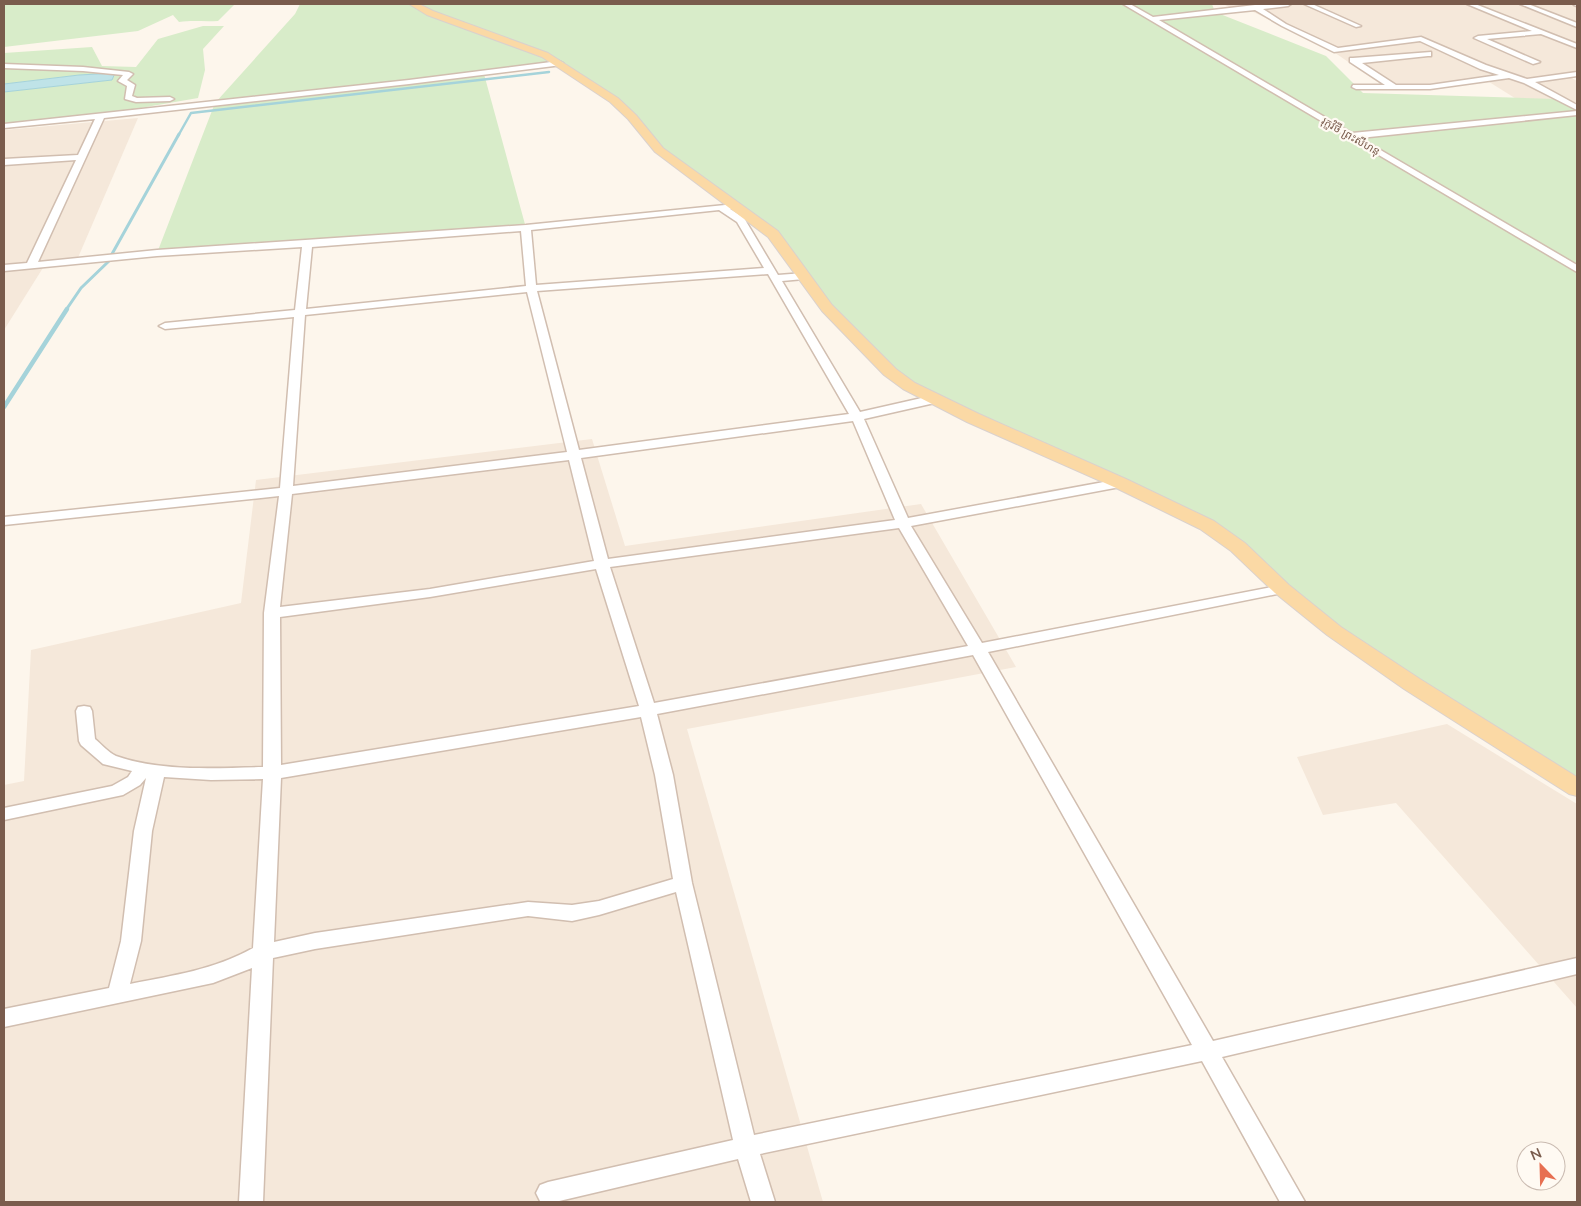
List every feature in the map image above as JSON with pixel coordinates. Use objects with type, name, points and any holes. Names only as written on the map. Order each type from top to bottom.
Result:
[{"type":"main road","points":[[413,4],[524,46],[559,64],[614,100],[659,150],[729,207],[772,234],[827,308],[890,372],[909,386],[1120,483],[1207,526],[1238,547],[1282,589],[1334,631],[1412,684],[1577,788]]},
{"type":"street","name":"រុក្ខវិថី ព្រះសីហនុ","points":[[1126,4],[1577,269]]},
{"type":"street","points":[[1234,4],[1242,8]]},
{"type":"street","points":[[1152,19],[1288,4]]},
{"type":"street","points":[[1307,4],[1358,26]]},
{"type":"street","points":[[1470,4],[1577,46]]},
{"type":"street","points":[[1523,4],[1577,25]]},
{"type":"street","points":[[1255,7],[1284,25],[1337,50],[1394,87]]},
{"type":"street","points":[[1536,62],[1478,38],[1543,32]]},
{"type":"street","points":[[1408,33],[1483,67],[1527,81],[1577,108]]},
{"type":"street","points":[[1337,50],[1421,39]]},
{"type":"street","points":[[1355,61],[1428,54]]},
{"type":"street","points":[[4,126],[559,64]]},
{"type":"street","points":[[4,66],[39,68],[86,67],[129,74],[122,81],[131,85],[128,97],[136,100],[179,99],[188,106]]},
{"type":"street","points":[[1527,81],[1577,74]]},
{"type":"street","points":[[1356,87],[1440,86],[1509,76]]},
{"type":"street","points":[[1351,136],[1577,113]]},
{"type":"street","points":[[31,265],[101,115]]},
{"type":"street","points":[[4,162],[82,157]]},
{"type":"street","points":[[4,268],[157,253],[526,228],[729,207],[741,220],[857,417],[903,523],[978,648],[1292,1202]]},
{"type":"street","points":[[526,228],[531,288],[572,454],[602,564],[648,710],[664,775],[683,883],[746,1148],[763,1202]]},
{"type":"street","points":[[251,1202],[272,773],[272,613],[286,491],[303,288],[302,265],[308,244]]},
{"type":"street","points":[[165,326],[531,288],[772,274],[804,276]]},
{"type":"street","points":[[4,521],[286,491],[857,417],[935,399]]},
{"type":"street","points":[[272,613],[440,591],[602,564],[903,523],[1120,483]]},
{"type":"street","points":[[84,711],[87,741],[109,760],[151,770],[211,774],[272,773],[648,710],[1282,589]]},
{"type":"street","points":[[4,814],[116,791],[151,770]]},
{"type":"street","points":[[117,996],[132,932],[144,825],[151,788],[151,770]]},
{"type":"street","points":[[4,1018],[117,996],[213,974],[238,966],[262,953],[315,941],[528,908],[572,913],[599,908],[683,883]]},
{"type":"street","points":[[548,1192],[746,1148],[1208,1051],[1577,966]]},
{"type":"shaded area","points":[[1223,4],[1577,4],[1577,74],[1568,76],[1577,81],[1577,102],[1526,105],[1486,80],[1443,86],[1386,88],[1328,48],[1245,8],[1234,9]]},
{"type":"shaded area","points":[[138,118],[77,260],[46,263],[4,330],[4,130]]},
{"type":"shaded area","points":[[592,439],[625,546],[921,504],[1016,667],[687,729],[823,1202],[4,1202],[4,785],[24,781],[31,650],[241,603],[256,480]]},
{"type":"shaded area","points":[[1447,724],[1577,804],[1577,1008],[1396,803],[1323,815],[1297,757]]},
{"type":"green space","points":[[4,4],[235,4],[218,21],[179,22],[173,15],[138,31],[4,47]]},
{"type":"green space","points":[[300,4],[1212,4],[1215,12],[1326,56],[1363,93],[1556,99],[1577,107],[1577,788],[1412,684],[1238,547],[909,386],[827,308],[773,234],[659,150],[632,118],[559,63],[484,74],[526,228],[157,253],[215,103],[295,14]]},
{"type":"green space","points":[[203,26],[224,26],[203,49],[205,70],[198,98],[123,111],[4,124],[4,92],[112,80],[115,73],[79,75],[4,84],[4,53],[92,47],[102,66],[136,67],[158,39]]},
{"type":"water","points":[[115,73],[112,80],[4,92],[4,84],[79,75]]},
{"type":"waterway","points":[[178,136],[191,113],[549,72]]},
{"type":"waterway","points":[[112,254],[179,134]]},
{"type":"waterway","points":[[66,310],[81,288],[109,261]]},
{"type":"waterway","points":[[4,407],[67,309]]}]
